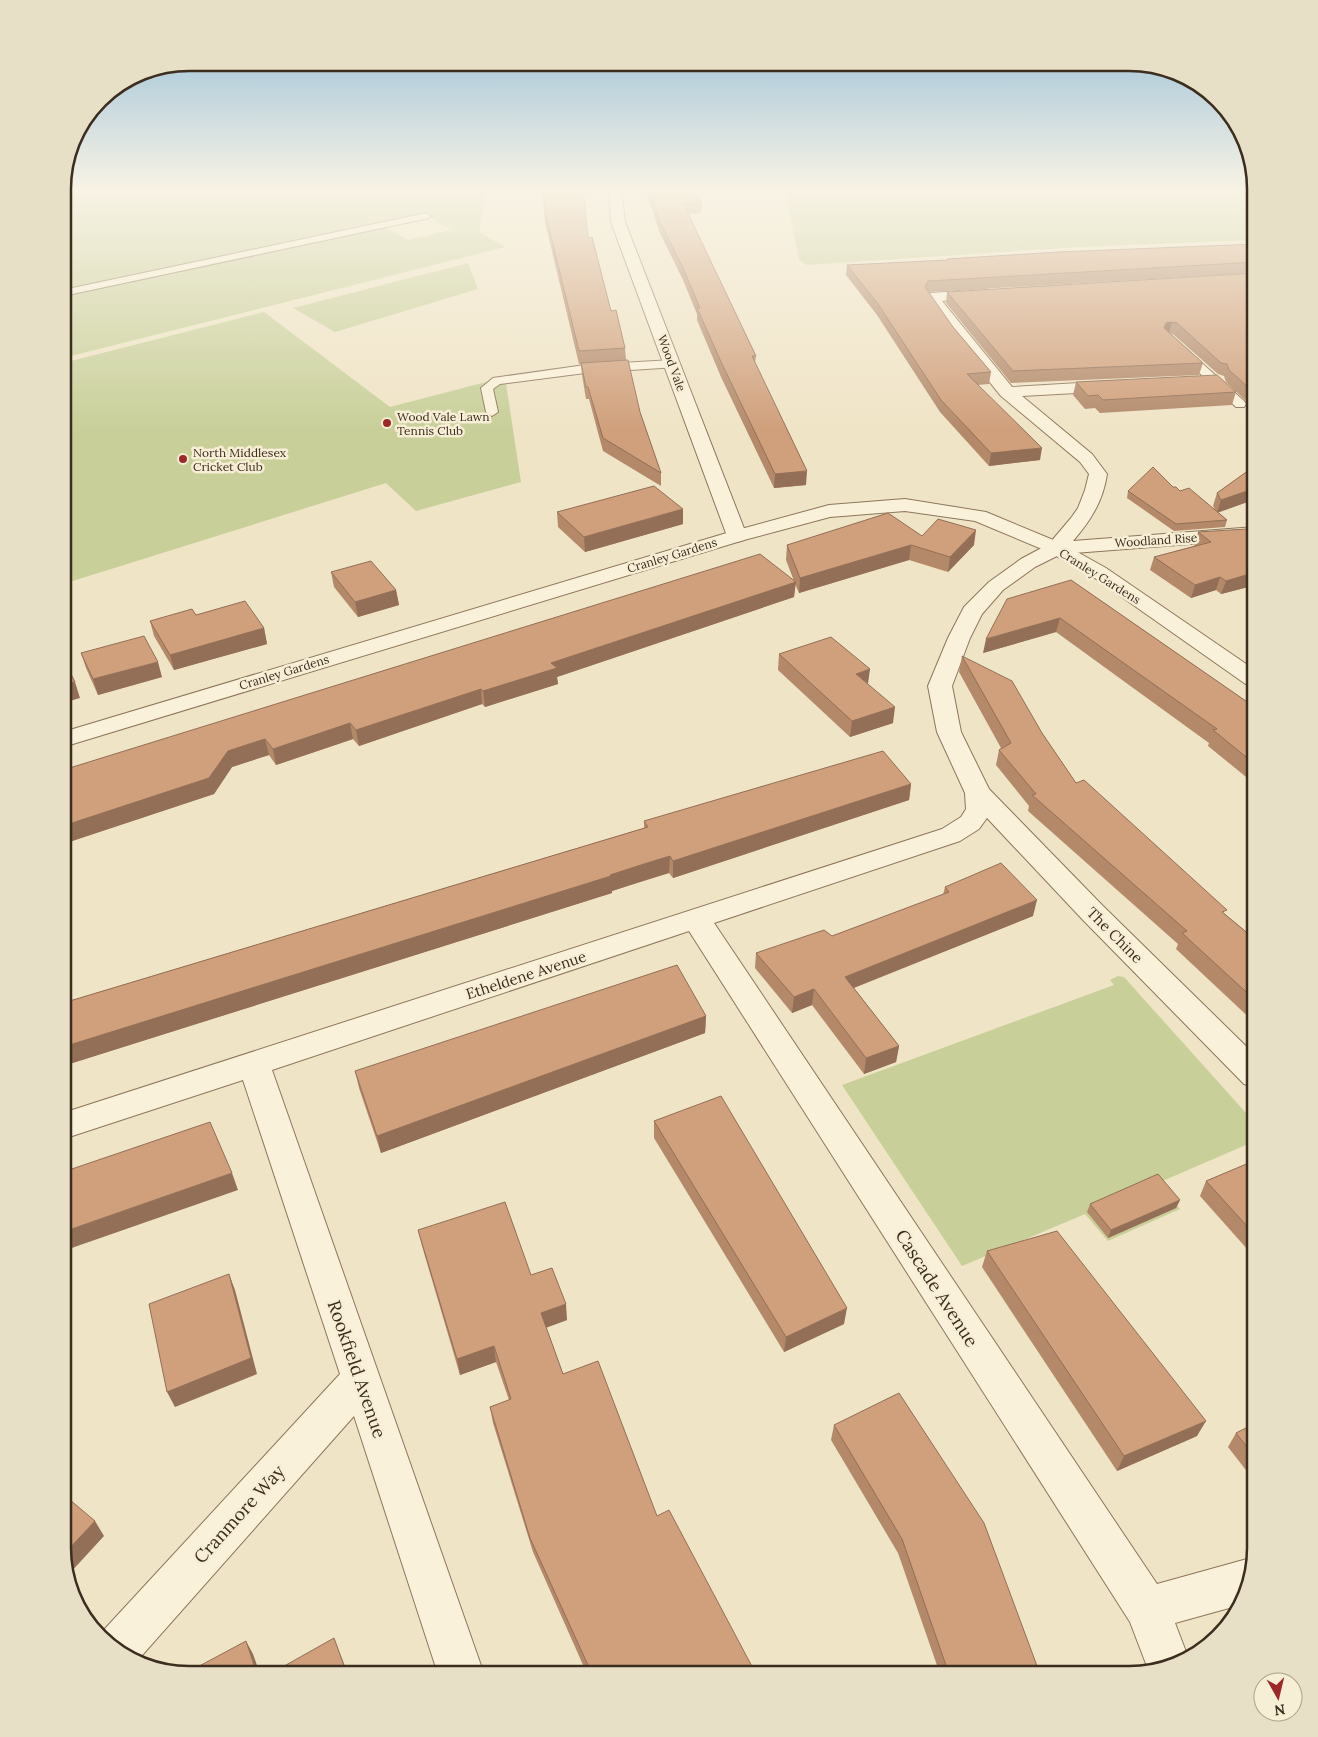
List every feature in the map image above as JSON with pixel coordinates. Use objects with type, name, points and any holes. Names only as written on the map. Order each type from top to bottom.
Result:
[{"type":"street","name":"Wood Vale","points":[[636,269],[737,536]]},
{"type":"street","points":[[1001,292],[932,297],[959,334],[1007,392],[1086,458],[1098,474],[1095,490],[1088,508],[1079,522],[1056,548]]},
{"type":"street","points":[[1196,382],[1216,381]]},
{"type":"street","points":[[1007,392],[1126,386]]},
{"type":"street","name":"Cranley Gardens","points":[[72,737],[371,645],[737,536],[829,511],[905,504],[980,516],[1056,548],[1099,572],[1247,674]]},
{"type":"street","name":"Woodland Rise","points":[[1056,548],[1247,534]]},
{"type":"street","name":"The Chine","points":[[1056,548],[1028,563],[996,586],[972,612],[958,638],[940,686],[949,732],[979,801],[1247,1066]]},
{"type":"street","name":"Etheldene Avenue","points":[[71,1123],[951,835],[970,823],[979,801]]},
{"type":"street","name":"Cascade Avenue","points":[[696,919],[1148,1609],[1167,1660]]},
{"type":"street","name":"Rookfield Avenue","points":[[254,1064],[458,1666]]},
{"type":"street","name":"Cranmore Way","points":[[120,1644],[361,1379]]},
{"type":"street","points":[[1148,1609],[1242,1584]]},
{"type":"lane","points":[[72,291],[176,269]]},
{"type":"lane","points":[[1176,344],[1240,404]]},
{"type":"lane","points":[[492,412],[487,388],[497,381],[585,369],[672,364]]},
{"type":"green space","points":[[72,269],[417,269],[72,356]]},
{"type":"green space","points":[[444,269],[470,269],[478,289],[335,332],[293,308]]},
{"type":"green space","points":[[264,312],[390,407],[505,377],[521,482],[416,511],[386,483],[72,581],[72,361]]},
{"type":"green space","points":[[1118,976],[1124,977],[1247,1114],[1247,1144],[1158,1183],[1180,1209],[1108,1241],[1085,1214],[962,1266],[842,1085],[1114,985],[1110,980]]},
{"type":"building","points":[[559,269],[600,269],[611,311],[616,310],[625,348],[579,351]]},
{"type":"building","points":[[683,269],[715,269],[756,356],[752,356],[807,471],[775,474],[722,364],[697,308],[700,308]]},
{"type":"building","points":[[850,269],[1134,269],[928,281],[925,287],[953,327],[991,372],[967,374],[1042,448],[991,453],[941,400],[878,304]]},
{"type":"building","points":[[1247,274],[1247,386],[1229,370],[1227,364],[1221,363],[1177,323],[1172,322],[1166,323],[1164,328],[1203,363],[1013,371],[947,292]]},
{"type":"building","points":[[628,360],[640,412],[661,473],[603,438],[588,387],[586,387],[581,363]]},
{"type":"building","points":[[1217,375],[1236,392],[1103,400],[1098,395],[1088,396],[1076,382]]},
{"type":"building","points":[[1153,467],[1173,487],[1180,491],[1189,488],[1227,520],[1176,524],[1128,491]]},
{"type":"building","points":[[1247,471],[1247,491],[1221,500],[1217,493]]},
{"type":"building","points":[[654,486],[683,509],[584,537],[557,512]]},
{"type":"building","points":[[888,513],[922,536],[938,519],[976,530],[950,557],[911,545],[800,578],[787,545]]},
{"type":"building","points":[[1247,530],[1247,575],[1226,581],[1220,577],[1195,585],[1154,557],[1211,542],[1198,532]]},
{"type":"building","points":[[760,554],[796,582],[551,663],[557,668],[483,691],[481,689],[356,730],[350,723],[273,749],[265,739],[243,746],[228,751],[209,778],[72,823],[72,767]]},
{"type":"building","points":[[371,561],[396,590],[355,602],[331,572]]},
{"type":"building","points":[[1071,580],[1247,702],[1247,758],[1213,730],[1217,729],[1060,618],[986,639],[1007,599]]},
{"type":"building","points":[[245,601],[264,628],[170,655],[150,621],[192,609],[196,615]]},
{"type":"building","points":[[144,636],[158,662],[93,679],[81,653]]},
{"type":"building","points":[[831,637],[870,669],[856,674],[895,707],[852,721],[779,654]]},
{"type":"building","points":[[962,656],[1012,681],[1042,733],[1076,783],[1084,780],[1227,910],[1222,912],[1247,933],[1247,993],[1182,933],[1187,931],[1032,795],[1036,794],[999,750],[1011,743]]},
{"type":"building","points":[[883,751],[911,784],[673,861],[670,856],[71,1044],[71,1000],[648,827],[644,821]]},
{"type":"building","points":[[1001,863],[1037,900],[845,977],[899,1046],[866,1058],[814,989],[794,997],[756,953],[824,930],[832,936],[949,892],[945,887]]},
{"type":"building","points":[[677,965],[706,1016],[377,1136],[355,1071]]},
{"type":"building","points":[[721,1096],[847,1308],[786,1337],[654,1121]]},
{"type":"building","points":[[210,1122],[232,1173],[71,1229],[71,1169]]},
{"type":"building","points":[[1247,1164],[1247,1226],[1206,1181]]},
{"type":"building","points":[[1158,1174],[1180,1200],[1111,1230],[1090,1204]]},
{"type":"building","points":[[505,1202],[531,1275],[552,1268],[566,1304],[541,1313],[563,1374],[598,1361],[657,1516],[669,1510],[752,1666],[588,1666],[530,1538],[490,1407],[511,1399],[494,1346],[457,1359],[418,1230]]},
{"type":"building","points":[[1057,1231],[1206,1421],[1124,1456],[987,1251]]},
{"type":"building","points":[[229,1274],[251,1358],[167,1392],[149,1304]]},
{"type":"building","points":[[899,1393],[984,1523],[1037,1666],[946,1666],[902,1539],[834,1425]]},
{"type":"building","points":[[1247,1428],[1247,1447],[1236,1433]]},
{"type":"building","points":[[71,1501],[95,1521],[71,1547]]},
{"type":"building","points":[[334,1638],[344,1666],[284,1666]]},
{"type":"building","points":[[246,1641],[254,1666],[199,1666]]},
{"type":"place","name":"Wood Vale Lawn Tennis Club","points":[[387,423]]},
{"type":"place","name":"North Middlesex Cricket Club","points":[[183,459]]}]
